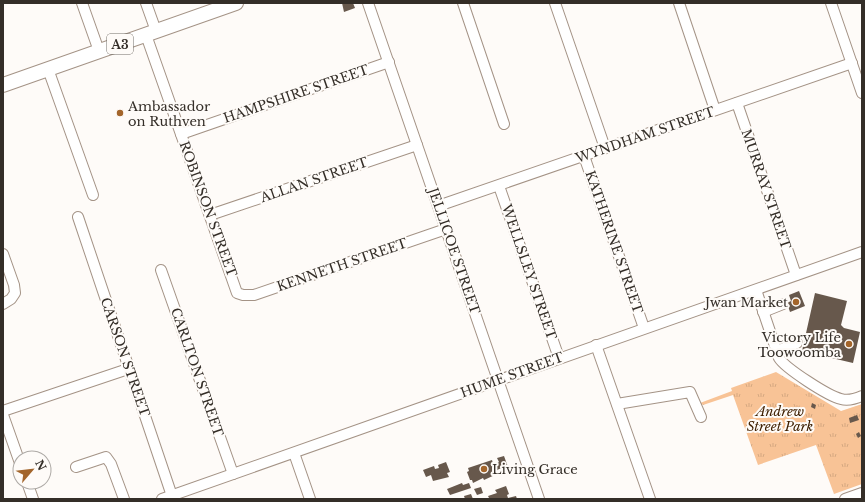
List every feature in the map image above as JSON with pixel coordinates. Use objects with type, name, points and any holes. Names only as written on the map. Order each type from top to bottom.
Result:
[{"type":"highway","name":"A3","points":[[3,85],[236,3]]},
{"type":"street","points":[[82,3],[99,51]]},
{"type":"street","name":"ROBINSON STREET","points":[[146,3],[151,33],[181,134],[237,293]]},
{"type":"street","name":"JELLICOE STREET","points":[[368,3],[539,499]]},
{"type":"street","points":[[463,3],[504,124]]},
{"type":"street","points":[[555,3],[605,148]]},
{"type":"street","points":[[679,3],[715,110]]},
{"type":"street","points":[[831,3],[862,93]]},
{"type":"street","name":"HAMPSHIRE STREET","points":[[181,134],[388,62]]},
{"type":"street","name":"WYNDHAM STREET","points":[[438,206],[852,63]]},
{"type":"street","points":[[48,69],[93,195]]},
{"type":"street","name":"MURRAY STREET","points":[[737,103],[796,275]]},
{"type":"street","name":"ALLAN STREET","points":[[210,215],[417,145]]},
{"type":"street","name":"KATHERINE STREET","points":[[584,156],[644,328]]},
{"type":"street","name":"WELLSLEY STREET","points":[[499,186],[559,358]]},
{"type":"street","name":"CARSON STREET","points":[[78,217],[128,368],[167,497]]},
{"type":"street","name":"KENNETH STREET","points":[[237,293],[243,295],[254,295],[446,229]]},
{"type":"street","name":"HUME STREET","points":[[167,497],[862,252]]},
{"type":"street","points":[[3,254],[14,285],[14,295],[9,301],[3,304]]},
{"type":"street","name":"CARLTON STREET","points":[[161,270],[233,474]]},
{"type":"street","points":[[756,290],[776,351],[785,366],[832,396],[846,400],[862,396]]},
{"type":"street","points":[[763,312],[783,304]]},
{"type":"street","points":[[776,351],[797,343]]},
{"type":"street","points":[[596,345],[650,499]]},
{"type":"street","points":[[3,411],[128,368]]},
{"type":"street","points":[[617,404],[690,392],[701,417]]},
{"type":"street","points":[[3,415],[5,430],[14,450]]},
{"type":"street","points":[[294,453],[310,499]]},
{"type":"street","points":[[76,467],[106,457],[111,464],[124,499]]},
{"type":"street","points":[[845,499],[862,493]]},
{"type":"green space","name":"Andrew Street Park","points":[[776,372],[841,411],[862,404],[862,484],[834,494],[816,445],[758,465],[733,395],[703,405],[700,403],[732,391],[731,388]]},
{"type":"green space","points":[[802,393],[812,399],[809,407],[795,405]]},
{"type":"green space","points":[[786,410],[788,420],[780,422],[778,412]]},
{"type":"building","points":[[342,3],[353,3],[355,8],[344,12]]},
{"type":"building","name":"Jwan Market","points":[[799,291],[805,306],[790,312],[787,303],[791,301],[789,295]]},
{"type":"building","points":[[815,293],[847,301],[841,325],[844,328],[860,332],[853,363],[802,351]]},
{"type":"building","points":[[812,403],[816,405],[815,409],[811,407]]},
{"type":"building","points":[[857,415],[859,420],[850,423],[849,418]]},
{"type":"building","points":[[859,432],[861,436],[858,438],[856,434]]},
{"type":"building","name":"Living Grace","points":[[504,456],[508,467],[499,469],[496,471],[497,474],[484,480],[483,478],[473,483],[472,480],[470,480],[467,472],[469,471],[468,468],[492,460],[493,464],[497,463],[499,462],[497,458]]},
{"type":"building","points":[[446,462],[450,472],[447,473],[449,477],[433,481],[431,475],[426,477],[423,470],[434,466],[435,469],[439,468],[438,465]]},
{"type":"building","points":[[462,483],[463,485],[469,483],[471,488],[450,495],[447,489]]},
{"type":"building","points":[[506,486],[509,494],[507,495],[508,498],[516,496],[517,499],[486,499],[489,498],[488,496],[497,493],[495,490]]},
{"type":"building","points":[[481,487],[483,493],[477,495],[474,489]]},
{"type":"building","points":[[471,494],[473,499],[465,499],[464,496]]},
{"type":"place","name":"Ambassador on Ruthven","points":[[120,113]]},
{"type":"place","name":"Jwan Market","points":[[796,302]]},
{"type":"place","name":"Victory Life Toowoomba","points":[[849,344]]},
{"type":"place","name":"Living Grace","points":[[484,469]]}]
